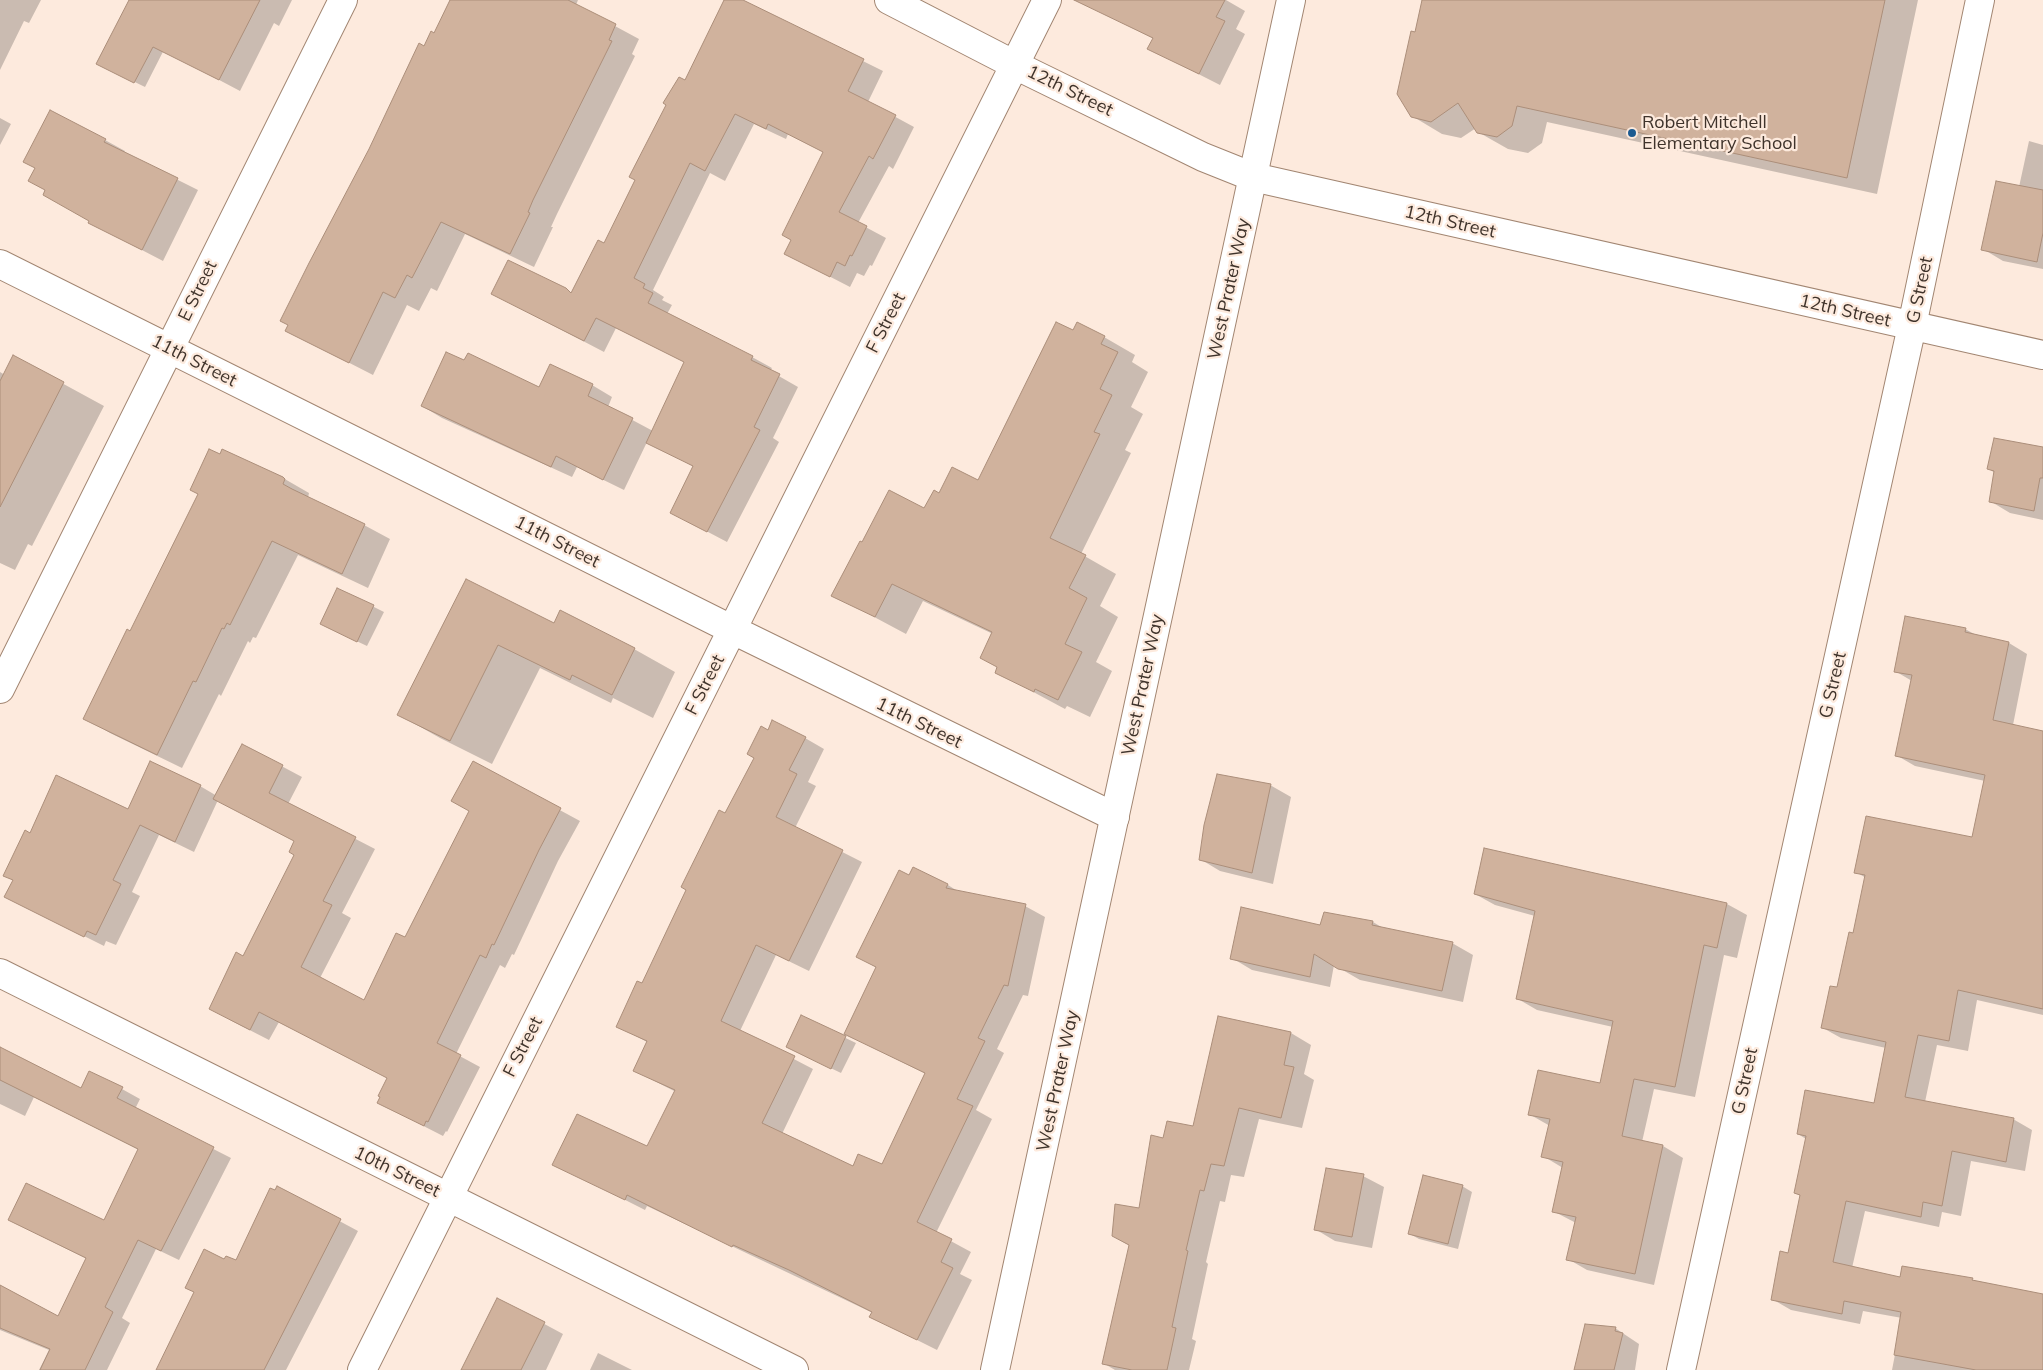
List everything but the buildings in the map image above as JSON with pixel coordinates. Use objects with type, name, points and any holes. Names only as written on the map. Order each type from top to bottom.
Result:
[{"type":"street","name":"E Street","points":[[0,689],[343,0]]},
{"type":"street","name":"12th Street","points":[[889,0],[1015,65],[1203,157],[1254,177],[2043,355]]},
{"type":"street","name":"F Street","points":[[362,1370],[1047,0]]},
{"type":"street","name":"West Prater Way","points":[[995,1370],[1291,0]]},
{"type":"street","name":"G Street","points":[[1681,1370],[1912,326],[1980,0]]},
{"type":"street","name":"11th Street","points":[[0,264],[732,630],[1115,817]]},
{"type":"street","name":"10th Street","points":[[0,973],[794,1370]]},
{"type":"place","name":"Robert Mitchell Elementary School","points":[[1632,133]]}]
